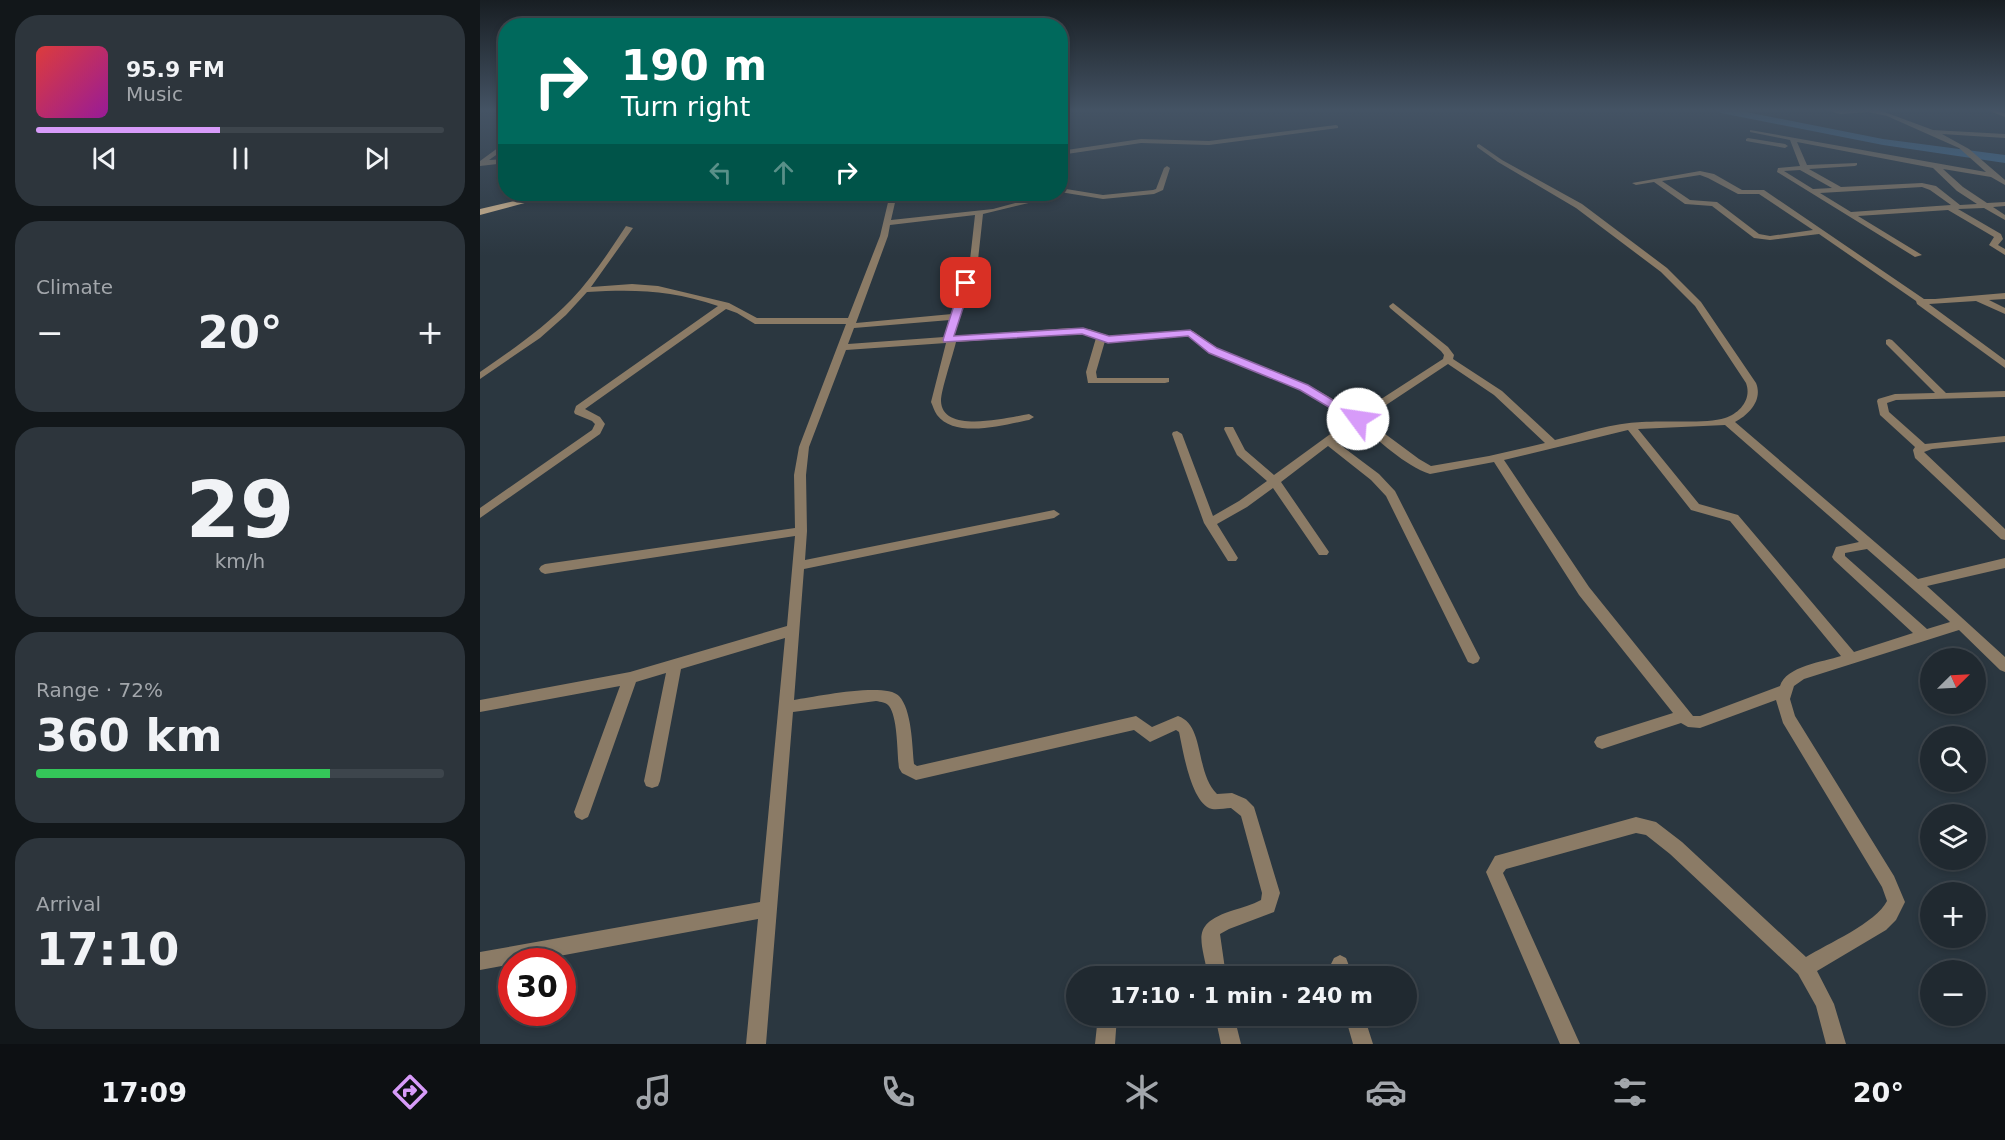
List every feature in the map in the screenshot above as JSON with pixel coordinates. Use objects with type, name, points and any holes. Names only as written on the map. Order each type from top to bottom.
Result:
[{"type":"main road","points":[[480,204],[498,200]]},
{"type":"main road","points":[[480,212],[525,201]]},
{"type":"street","points":[[841,346],[1083,331],[1117,339],[1190,333],[1213,351],[1304,387],[1358,419],[1423,468],[1430,470],[1497,458],[1630,426],[1728,422],[1738,417],[1752,400],[1753,388],[1747,374],[1692,297],[1664,270],[1579,206],[1497,159]]},
{"type":"street","points":[[1800,159],[1803,167],[1839,189]]},
{"type":"street","points":[[1897,159],[1990,174]]},
{"type":"street","points":[[1975,159],[1990,174],[2005,183]]},
{"type":"street","points":[[480,164],[498,162]]},
{"type":"street","points":[[1856,164],[1803,167],[1779,171],[1918,255]]},
{"type":"street","points":[[1935,166],[1960,189],[2005,218]]},
{"type":"street","points":[[1068,188],[1102,197],[1154,192],[1159,190],[1167,168]]},
{"type":"street","points":[[1636,183],[1694,173],[1706,174],[1741,192],[1761,192],[1914,297],[2005,365]]},
{"type":"street","points":[[1654,180],[1688,202],[1714,204],[1757,236],[1770,238],[1820,232]]},
{"type":"street","points":[[1810,191],[1925,186],[1933,188],[1954,207],[1998,236],[1999,239],[1993,245],[2005,253]]},
{"type":"street","points":[[756,1044],[801,531],[800,475],[804,447],[884,236],[891,201]]},
{"type":"street","points":[[886,223],[979,214],[1035,201]]},
{"type":"street","points":[[1849,214],[2005,204]]},
{"type":"street","points":[[979,214],[974,260],[954,317],[936,402],[945,418],[957,424],[972,425],[1029,417]]},
{"type":"street","points":[[480,376],[533,339],[585,290],[629,228]]},
{"type":"street","points":[[585,290],[632,287],[658,289],[726,305],[755,321],[851,323],[954,317]]},
{"type":"street","points":[[1914,297],[1928,302],[2005,296]]},
{"type":"street","points":[[1978,298],[2005,311]]},
{"type":"street","points":[[480,514],[596,432],[600,424],[596,419],[579,412],[580,408],[726,305]]},
{"type":"street","points":[[1393,306],[1445,349],[1449,355],[1448,360]]},
{"type":"street","points":[[1101,337],[1090,372],[1092,381],[1165,380]]},
{"type":"street","points":[[1889,342],[1943,395]]},
{"type":"street","points":[[1210,523],[1243,504],[1358,419],[1448,360]]},
{"type":"street","points":[[1448,360],[1498,393],[1553,444]]},
{"type":"street","points":[[1922,447],[1884,413],[1882,401],[1895,397],[2005,394]]},
{"type":"street","points":[[1728,422],[1916,585],[2005,666]]},
{"type":"street","points":[[1630,426],[1695,507],[1702,512],[1722,512],[1734,518],[1851,658]]},
{"type":"street","points":[[1229,429],[1245,458],[1274,481],[1323,552]]},
{"type":"street","points":[[1178,434],[1210,523],[1232,558]]},
{"type":"street","points":[[2005,439],[1922,447],[1918,450],[1919,455],[2005,536]]},
{"type":"street","points":[[1328,441],[1375,477],[1391,494],[1473,658]]},
{"type":"street","points":[[1497,458],[1566,566],[1682,716],[1695,723],[1786,690]]},
{"type":"street","points":[[798,566],[1054,514]]},
{"type":"street","points":[[545,569],[801,531]]},
{"type":"street","points":[[1869,544],[1840,550],[1838,556],[1924,635]]},
{"type":"street","points":[[1916,585],[2005,563]]},
{"type":"street","points":[[1804,968],[1880,924],[1890,914],[1896,902],[1888,882],[1788,718],[1783,699],[1788,682],[1799,675],[1960,624]]},
{"type":"street","points":[[480,706],[630,678],[793,630]]},
{"type":"street","points":[[652,781],[675,665]]},
{"type":"street","points":[[582,812],[630,678]]},
{"type":"street","points":[[786,708],[876,695],[888,696],[896,702],[900,714],[907,768],[916,773],[1132,724],[1156,734],[1178,723],[1181,724],[1186,729],[1200,783],[1206,796],[1214,802],[1227,798],[1238,802],[1248,812],[1271,893],[1268,906],[1255,914],[1219,923],[1211,930],[1215,966]]},
{"type":"street","points":[[1602,742],[1682,716]]},
{"type":"street","points":[[1570,1044],[1494,872],[1501,862],[1636,825],[1650,828],[1676,848],[1804,968],[1820,989],[1828,1010],[1836,1044]]},
{"type":"street","points":[[480,962],[767,909]]},
{"type":"street","points":[[1105,1044],[1107,1026]]},
{"type":"street","points":[[1227,1026],[1231,1044]]},
{"type":"street","points":[[1358,1026],[1363,1044]]},
{"type":"route","points":[[966,283],[948,340],[1083,331],[1108,339],[1190,333],[1197,336],[1213,351],[1304,387],[1358,419]]}]
